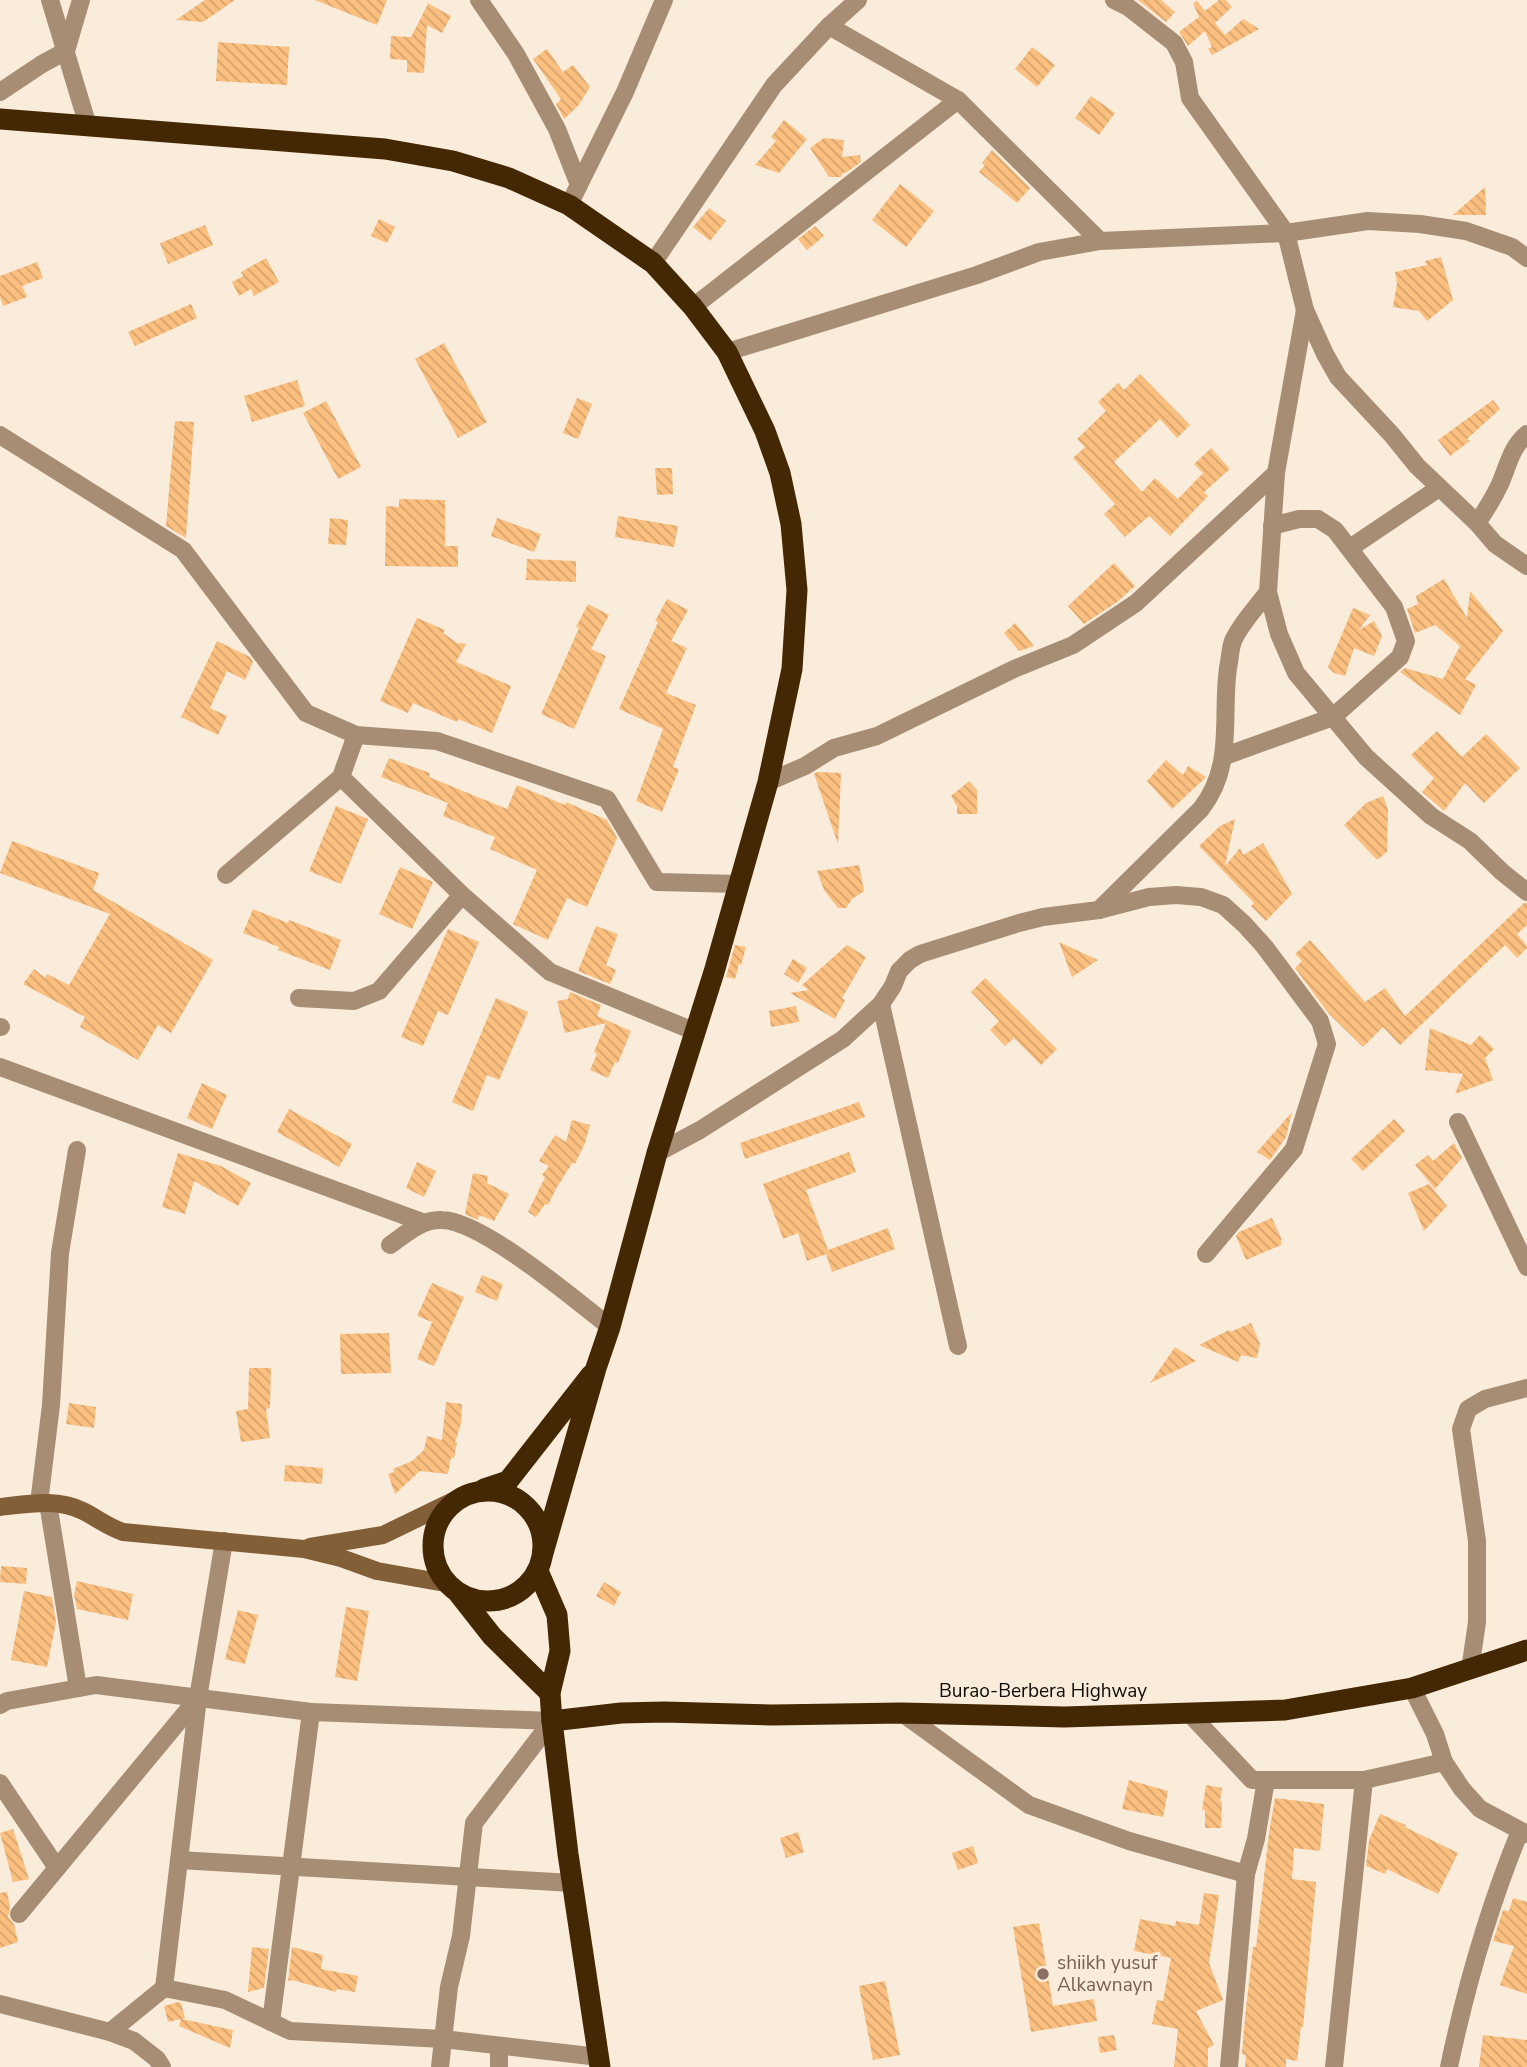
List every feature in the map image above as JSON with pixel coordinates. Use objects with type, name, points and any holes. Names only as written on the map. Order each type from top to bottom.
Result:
[{"type":"highway","points":[[0,119],[385,149],[453,161],[509,178],[569,205],[653,263],[692,307],[727,352],[765,431],[780,473],[791,524],[797,590],[792,669],[768,782],[696,1032],[657,1153],[610,1327],[540,1562],[527,1586],[512,1597],[495,1602],[476,1601],[452,1588]]},
{"type":"highway","points":[[550,1693],[492,1636],[436,1567],[432,1548],[434,1530],[442,1513],[463,1497],[508,1481],[596,1368]]},
{"type":"highway","points":[[463,1497],[490,1490],[508,1494],[523,1503],[536,1517],[542,1534],[540,1562],[557,1615],[560,1651],[550,1693],[552,1721],[572,1883],[599,2062]]},
{"type":"highway","name":"Burao-Berbera Highway","points":[[552,1721],[621,1713],[664,1712],[1064,1717],[1285,1710],[1412,1688],[1527,1650]]},
{"type":"street","points":[[50,0],[88,126]]},
{"type":"street","points":[[0,92],[66,51],[81,0]]},
{"type":"street","points":[[479,0],[516,54],[558,129],[579,185]]},
{"type":"street","points":[[569,205],[625,92],[664,0]]},
{"type":"street","points":[[653,263],[774,85],[829,26],[858,0]]},
{"type":"street","points":[[1114,0],[1128,7],[1174,43],[1184,62],[1191,98],[1286,233],[1305,310],[1338,377],[1417,466],[1477,523],[1495,544],[1527,566]]},
{"type":"street","points":[[829,26],[958,100],[1100,241]]},
{"type":"street","points":[[692,307],[958,100]]},
{"type":"street","points":[[727,352],[977,275],[1039,252],[1100,241],[1286,233],[1368,221],[1420,224],[1466,231],[1512,247],[1527,258]]},
{"type":"street","points":[[1305,310],[1276,473],[1268,593],[1279,634],[1296,673],[1375,765],[1431,816],[1470,841],[1527,892]]},
{"type":"street","points":[[0,435],[183,550],[306,713],[356,735],[437,741],[607,799],[657,883],[739,884]]},
{"type":"street","points":[[1477,523],[1500,484],[1512,452],[1527,435]]},
{"type":"street","points":[[768,782],[805,766],[834,748],[877,736],[1014,669],[1073,645],[1136,603],[1276,473]]},
{"type":"street","points":[[1350,548],[1439,488]]},
{"type":"street","points":[[1225,756],[1333,717],[1400,657],[1406,641],[1394,607],[1335,530],[1318,519],[1299,519],[1272,526]]},
{"type":"street","points":[[1099,910],[1213,793],[1225,756],[1226,682],[1232,643],[1243,624],[1268,593]]},
{"type":"street","points":[[226,875],[341,777],[356,735]]},
{"type":"street","points":[[341,777],[462,895],[550,972],[696,1032]]},
{"type":"street","points":[[299,998],[354,1001],[379,991],[462,895]]},
{"type":"street","points":[[657,1153],[700,1130],[843,1039],[881,1004],[899,971],[920,954],[1043,917],[1099,910],[1149,897],[1201,897],[1223,905],[1264,946],[1320,1021],[1327,1044],[1294,1149],[1206,1254]]},
{"type":"street","points":[[881,1004],[958,1346]]},
{"type":"street","points":[[0,1067],[422,1223]]},
{"type":"street","points":[[1458,1122],[1527,1267]]},
{"type":"street","points":[[77,1150],[60,1253],[43,1503],[78,1688]]},
{"type":"street","points":[[390,1245],[422,1223],[443,1220],[467,1227],[500,1245],[610,1327]]},
{"type":"street","points":[[1470,1670],[1477,1622],[1477,1541],[1461,1429],[1468,1409],[1485,1399],[1527,1388]]},
{"type":"street","points":[[304,1549],[383,1535],[463,1497]]},
{"type":"street","points":[[0,1507],[61,1504],[80,1510],[123,1532],[304,1549],[341,1558],[377,1572],[452,1588]]},
{"type":"street","points":[[110,2032],[164,1988],[198,1698],[225,1541]]},
{"type":"street","points":[[0,1705],[7,1701],[96,1685],[311,1712],[552,1721]]},
{"type":"street","points":[[1412,1688],[1435,1734],[1444,1762],[1462,1789],[1480,1809],[1524,1833],[1503,1872],[1474,1962],[1449,2067]]},
{"type":"street","points":[[19,1914],[198,1698]]},
{"type":"street","points":[[271,2022],[311,1712]]},
{"type":"street","points":[[902,1713],[1029,1805],[1129,1841],[1246,1874]]},
{"type":"street","points":[[1190,1714],[1252,1780],[1364,1780],[1444,1762]]},
{"type":"street","points":[[440,2067],[449,1987],[461,1936],[474,1824],[552,1721]]},
{"type":"street","points":[[1229,2067],[1246,1874],[1256,1839],[1266,1780]]},
{"type":"street","points":[[1334,2067],[1364,1780]]},
{"type":"street","points":[[0,1783],[57,1868]]},
{"type":"street","points":[[179,1860],[572,1883]]},
{"type":"street","points":[[164,1988],[225,2000],[290,2031],[443,2039],[499,2046],[541,2059],[599,2062]]},
{"type":"street","points":[[0,2004],[110,2032],[134,2041],[157,2059],[162,2067]]},
{"type":"street","points":[[499,2046],[499,2067]]},
{"type":"building","points":[[205,0],[235,0],[203,22],[176,20]]},
{"type":"building","points":[[315,0],[387,0],[377,25]]},
{"type":"building","points":[[1138,0],[1161,0],[1175,12],[1166,22]]},
{"type":"building","points":[[1219,0],[1226,0],[1232,7],[1215,23],[1225,35],[1243,19],[1259,29],[1212,55],[1208,49],[1212,47],[1205,31],[1188,46],[1179,32],[1199,17],[1193,3],[1197,1],[1205,11]]},
{"type":"building","points":[[429,2],[451,16],[442,33],[427,25],[424,73],[407,72],[407,60],[390,59],[391,36],[411,37]]},
{"type":"building","points":[[218,42],[289,47],[287,85],[216,81]]},
{"type":"building","points":[[1032,47],[1055,65],[1037,87],[1015,69]]},
{"type":"building","points":[[547,49],[563,72],[573,65],[590,87],[578,106],[564,119],[556,104],[561,99],[533,59]]},
{"type":"building","points":[[1091,96],[1115,113],[1099,135],[1075,118]]},
{"type":"building","points":[[784,120],[807,139],[779,173],[755,165],[776,141],[771,137]]},
{"type":"building","points":[[824,138],[844,140],[842,157],[860,155],[861,162],[841,177],[829,177],[810,148]]},
{"type":"building","points":[[992,150],[1030,188],[1017,203],[979,172]]},
{"type":"building","points":[[900,184],[934,211],[906,247],[872,220]]},
{"type":"building","points":[[1485,187],[1486,215],[1453,215]]},
{"type":"building","points":[[709,208],[726,221],[710,241],[693,227]]},
{"type":"building","points":[[379,219],[395,227],[387,243],[371,236]]},
{"type":"building","points":[[205,225],[213,245],[168,264],[160,243]]},
{"type":"building","points":[[815,226],[824,236],[807,250],[798,239]]},
{"type":"building","points":[[1441,257],[1453,300],[1427,321],[1419,311],[1393,307],[1397,283],[1395,272],[1427,265],[1425,261]]},
{"type":"building","points":[[266,258],[279,282],[254,296],[251,289],[239,296],[232,282],[243,276],[241,272]]},
{"type":"building","points":[[37,262],[43,278],[22,286],[27,297],[3,306],[0,276]]},
{"type":"building","points":[[191,304],[197,318],[135,346],[128,332]]},
{"type":"building","points":[[444,343],[487,422],[458,438],[415,359]]},
{"type":"building","points":[[1140,374],[1190,425],[1177,438],[1160,419],[1114,462],[1142,492],[1155,478],[1178,499],[1203,473],[1194,464],[1211,448],[1230,469],[1204,492],[1208,496],[1170,536],[1149,516],[1125,537],[1104,514],[1115,504],[1073,458],[1085,447],[1077,439],[1106,411],[1098,402],[1118,383],[1124,390]]},
{"type":"building","points":[[297,380],[305,406],[252,422],[244,396]]},
{"type":"building","points":[[577,398],[592,404],[578,439],[563,433]]},
{"type":"building","points":[[1493,400],[1500,409],[1467,439],[1470,441],[1450,456],[1438,440]]},
{"type":"building","points":[[326,401],[361,467],[338,479],[303,413]]},
{"type":"building","points":[[175,421],[194,422],[186,538],[166,526]]},
{"type":"building","points":[[655,468],[672,468],[673,494],[657,495]]},
{"type":"building","points":[[399,499],[445,500],[445,546],[458,546],[458,567],[385,566],[386,506],[399,507]]},
{"type":"building","points":[[618,516],[678,526],[674,547],[615,537]]},
{"type":"building","points":[[330,518],[348,520],[346,545],[328,544]]},
{"type":"building","points":[[497,518],[541,534],[534,552],[491,536]]},
{"type":"building","points":[[527,559],[576,561],[576,582],[526,580]]},
{"type":"building","points":[[1114,563],[1135,586],[1084,624],[1068,606]]},
{"type":"building","points":[[1444,579],[1467,618],[1470,591],[1503,631],[1465,679],[1476,685],[1460,715],[1400,672],[1405,668],[1443,679],[1460,646],[1435,625],[1415,633],[1407,609],[1418,604],[1416,596]]},
{"type":"building","points":[[667,599],[688,610],[671,641],[687,648],[666,693],[696,705],[673,767],[679,769],[662,812],[636,801],[663,729],[619,709],[658,622],[655,621]]},
{"type":"building","points":[[588,604],[609,615],[591,649],[606,656],[574,729],[541,714]]},
{"type":"building","points":[[1353,608],[1370,615],[1359,630],[1374,621],[1382,636],[1374,656],[1354,648],[1345,676],[1334,673],[1328,667]]},
{"type":"building","points":[[417,618],[445,630],[443,633],[457,643],[466,644],[456,662],[511,686],[492,733],[458,719],[457,722],[413,703],[408,713],[380,701]]},
{"type":"building","points":[[1015,623],[1034,646],[1019,651],[1004,633]]},
{"type":"building","points":[[217,641],[250,657],[253,662],[245,680],[227,671],[210,708],[227,716],[218,735],[181,717]]},
{"type":"building","points":[[1437,731],[1462,757],[1486,734],[1520,768],[1484,803],[1465,783],[1444,811],[1422,792],[1434,778],[1411,755]]},
{"type":"building","points":[[389,758],[430,773],[429,777],[507,809],[517,785],[607,820],[617,838],[587,907],[567,898],[548,940],[513,924],[537,870],[490,849],[495,837],[443,816],[448,803],[381,777]]},
{"type":"building","points":[[1166,760],[1183,775],[1188,766],[1206,777],[1172,809],[1147,781]]},
{"type":"building","points":[[841,773],[838,844],[814,774]]},
{"type":"building","points":[[969,781],[977,790],[977,814],[957,814],[957,806],[951,796]]},
{"type":"building","points":[[1383,796],[1388,810],[1387,852],[1377,860],[1344,825],[1366,803]]},
{"type":"building","points":[[336,806],[368,819],[341,884],[309,871]]},
{"type":"building","points":[[1235,819],[1225,866],[1240,848],[1243,855],[1263,843],[1292,894],[1266,921],[1251,906],[1254,903],[1199,846],[1220,826]]},
{"type":"building","points":[[12,841],[99,873],[93,890],[213,960],[171,1033],[158,1025],[138,1060],[80,1027],[85,1017],[23,984],[34,969],[45,978],[47,974],[69,985],[110,914],[0,873]]},
{"type":"building","points":[[859,865],[864,891],[852,899],[846,908],[838,908],[824,890],[817,871]]},
{"type":"building","points":[[400,867],[433,882],[412,929],[379,914]]},
{"type":"building","points":[[1527,903],[1527,925],[1517,934],[1527,948],[1517,958],[1505,945],[1400,1045],[1383,1027],[1363,1047],[1329,1014],[1295,968],[1302,961],[1295,954],[1310,940],[1365,1002],[1385,988],[1405,1016]]},
{"type":"building","points":[[253,909],[341,940],[330,970],[243,933]]},
{"type":"building","points":[[596,926],[618,934],[606,965],[616,970],[610,984],[578,971]]},
{"type":"building","points":[[448,929],[479,942],[448,1015],[438,1011],[423,1046],[401,1037]]},
{"type":"building","points":[[1059,942],[1098,960],[1072,977]]},
{"type":"building","points":[[735,945],[746,947],[735,979],[726,977]]},
{"type":"building","points":[[847,945],[866,957],[842,998],[845,1000],[835,1019],[790,993],[809,990],[802,985]]},
{"type":"building","points":[[793,959],[807,968],[798,983],[784,974]]},
{"type":"building","points":[[985,978],[1057,1049],[1041,1065],[1014,1038],[1005,1046],[990,1030],[999,1021],[971,992]]},
{"type":"building","points":[[570,992],[601,1005],[597,1016],[631,1031],[618,1063],[615,1062],[608,1078],[590,1070],[606,1023],[565,1033],[557,1001],[568,999]]},
{"type":"building","points":[[496,998],[528,1012],[499,1080],[487,1075],[473,1111],[452,1102]]},
{"type":"building","points":[[796,1006],[799,1022],[771,1027],[769,1011]]},
{"type":"building","points":[[1430,1028],[1471,1045],[1480,1035],[1494,1049],[1485,1058],[1493,1080],[1455,1094],[1463,1074],[1425,1070]]},
{"type":"building","points":[[202,1083],[227,1095],[212,1129],[187,1118]]},
{"type":"building","points":[[859,1102],[865,1117],[745,1159],[740,1143]]},
{"type":"building","points":[[289,1109],[352,1144],[339,1167],[277,1132]]},
{"type":"building","points":[[1292,1112],[1286,1137],[1270,1160],[1257,1152]]},
{"type":"building","points":[[1394,1119],[1405,1131],[1363,1171],[1351,1159]]},
{"type":"building","points":[[572,1120],[590,1125],[585,1143],[575,1164],[573,1162],[548,1205],[545,1204],[536,1217],[528,1212],[545,1177],[542,1175],[549,1166],[539,1161],[555,1135],[566,1142]]},
{"type":"building","points":[[1454,1143],[1462,1158],[1435,1189],[1415,1165],[1428,1155],[1433,1161]]},
{"type":"building","points":[[849,1152],[856,1172],[806,1190],[828,1250],[888,1228],[895,1249],[832,1272],[826,1254],[807,1261],[798,1233],[783,1239],[763,1184]]},
{"type":"building","points":[[178,1153],[221,1166],[251,1183],[238,1206],[194,1181],[185,1214],[162,1207]]},
{"type":"building","points":[[417,1162],[436,1171],[424,1197],[406,1188]]},
{"type":"building","points":[[473,1173],[488,1176],[487,1183],[509,1194],[494,1221],[479,1215],[478,1220],[465,1214]]},
{"type":"building","points":[[1429,1184],[1447,1206],[1424,1231],[1408,1193]]},
{"type":"building","points":[[1272,1218],[1281,1238],[1281,1245],[1246,1260],[1236,1236],[1239,1232]]},
{"type":"building","points":[[482,1275],[503,1284],[497,1301],[475,1292]]},
{"type":"building","points":[[432,1283],[464,1297],[434,1366],[417,1359],[432,1322],[417,1316]]},
{"type":"building","points":[[1251,1323],[1260,1344],[1257,1358],[1241,1355],[1238,1362],[1199,1345],[1229,1330],[1230,1332]]},
{"type":"building","points":[[389,1333],[391,1373],[341,1374],[340,1334]]},
{"type":"building","points":[[1175,1347],[1196,1361],[1150,1383]]},
{"type":"building","points":[[249,1368],[271,1368],[270,1408],[266,1409],[270,1438],[241,1442],[236,1411],[248,1409]]},
{"type":"building","points":[[446,1402],[462,1404],[454,1458],[451,1458],[448,1474],[420,1471],[395,1494],[388,1474],[412,1461],[424,1450],[427,1436],[442,1440]]},
{"type":"building","points":[[69,1403],[96,1407],[94,1428],[66,1424]]},
{"type":"building","points":[[285,1465],[323,1468],[322,1484],[284,1481]]},
{"type":"building","points":[[1,1566],[27,1568],[26,1584],[0,1582]]},
{"type":"building","points":[[77,1581],[133,1594],[128,1620],[77,1609],[74,1595]]},
{"type":"building","points":[[604,1582],[621,1592],[614,1606],[596,1596]]},
{"type":"building","points":[[24,1591],[52,1597],[56,1622],[47,1667],[11,1660]]},
{"type":"building","points":[[346,1607],[369,1611],[357,1681],[335,1677]]},
{"type":"building","points":[[238,1610],[258,1615],[245,1664],[225,1659]]},
{"type":"building","points":[[1129,1780],[1168,1791],[1163,1817],[1122,1809]]},
{"type":"building","points":[[1206,1785],[1222,1788],[1221,1828],[1205,1828],[1205,1810],[1202,1810]]},
{"type":"building","points":[[1275,1798],[1324,1804],[1320,1851],[1294,1848],[1292,1879],[1316,1882],[1303,2027],[1301,2026],[1297,2061],[1286,2059],[1286,2067],[1245,2067],[1246,2055],[1242,2054],[1245,2017]]},
{"type":"building","points":[[1380,1814],[1458,1853],[1438,1894],[1387,1869],[1385,1874],[1366,1866],[1369,1840]]},
{"type":"building","points":[[13,1829],[29,1879],[13,1882],[0,1833]]},
{"type":"building","points":[[798,1832],[804,1852],[786,1858],[780,1838]]},
{"type":"building","points":[[973,1846],[978,1863],[958,1870],[952,1853]]},
{"type":"building","points":[[7,1892],[10,1907],[8,1917],[14,1924],[18,1942],[0,1948],[0,1893]]},
{"type":"building","points":[[1204,1893],[1219,1895],[1209,1963],[1223,2000],[1196,2011],[1214,2045],[1208,2048],[1208,2067],[1174,2067],[1178,2029],[1152,2024],[1157,2000],[1163,2001],[1171,1958],[1134,1951],[1140,1919],[1175,1926],[1176,1921],[1199,1925]]},
{"type":"building","points":[[1513,1898],[1527,1902],[1527,1994],[1500,1985],[1514,1946],[1493,1941],[1503,1910],[1509,1911]]},
{"type":"building","points":[[1039,1923],[1053,2006],[1094,1999],[1097,2021],[1031,2032],[1013,1927]]},
{"type":"building","points":[[252,1947],[269,1949],[264,1988],[248,1992]]},
{"type":"building","points":[[292,1947],[323,1955],[321,1969],[358,1976],[355,1992],[337,1989],[336,1992],[288,1981]]},
{"type":"building","points":[[885,1981],[900,2055],[873,2060],[859,1986]]},
{"type":"building","points":[[181,2003],[185,2018],[182,2019],[233,2030],[230,2048],[179,2026],[181,2019],[168,2022],[164,2006]]},
{"type":"building","points":[[1114,2035],[1117,2050],[1100,2053],[1098,2037]]},
{"type":"building","points":[[1483,2035],[1527,2040],[1527,2067],[1479,2067]]},
{"type":"place","name":"shiikh yusuf Alkawnayn","points":[[1043,1974]]}]
